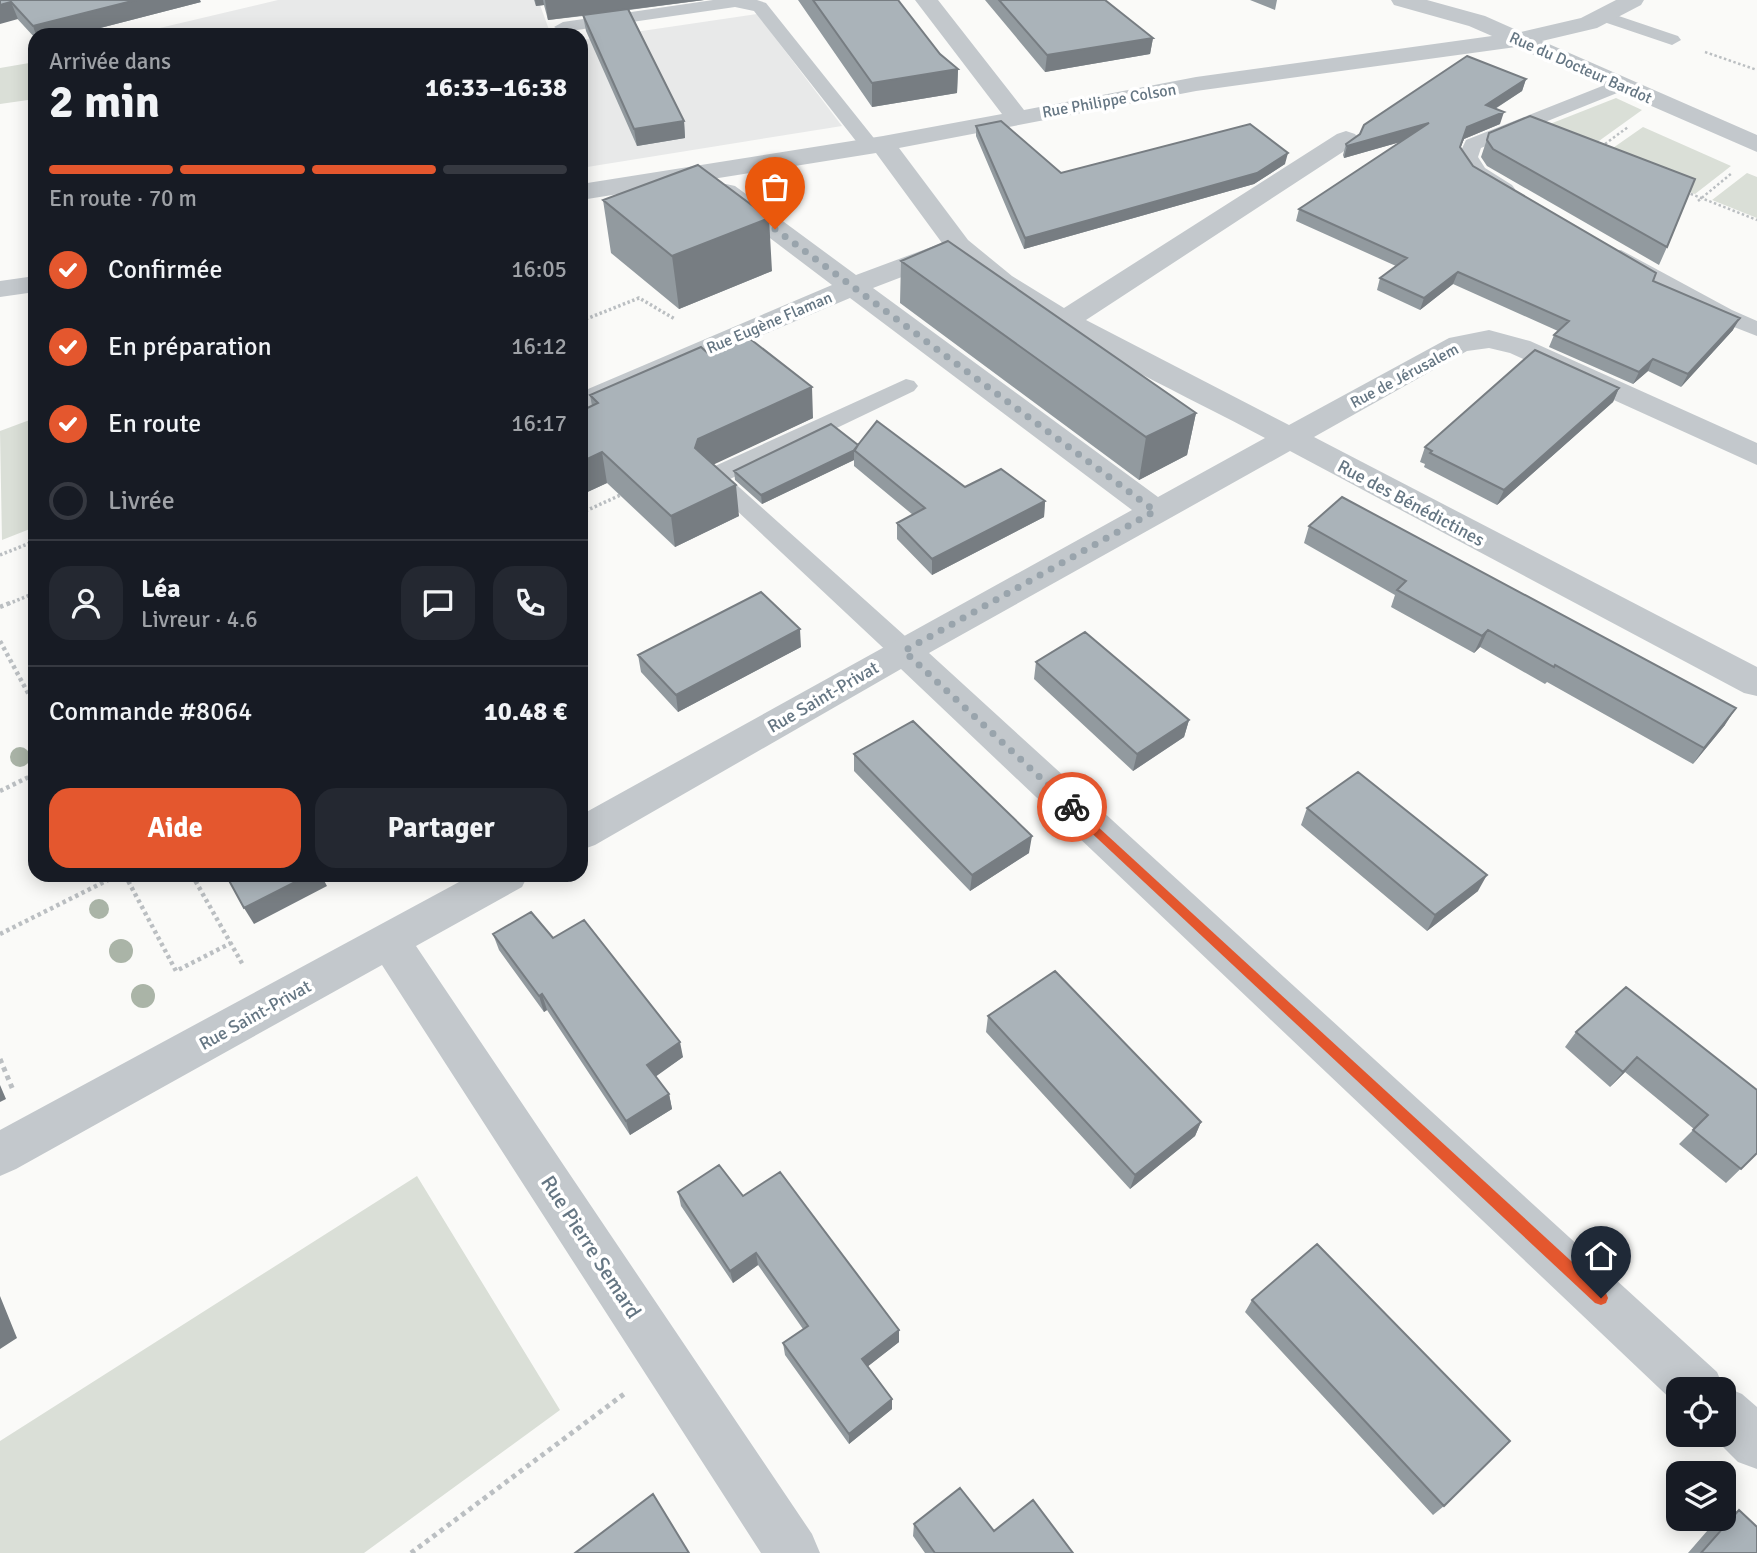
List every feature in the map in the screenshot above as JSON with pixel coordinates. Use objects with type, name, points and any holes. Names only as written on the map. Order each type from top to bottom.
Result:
[{"type":"street","points":[[926,0],[1017,117]]},
{"type":"street","name":"Rue du Docteur Bardot","points":[[1402,0],[1466,17],[1521,39],[1757,144]]},
{"type":"street","name":"Rue Philippe Colson","points":[[588,191],[876,145],[1196,84],[1521,39],[1578,27],[1633,0]]},
{"type":"street","points":[[1066,320],[1346,139]]},
{"type":"street","name":"Rue des Bénédictines","points":[[876,145],[958,246],[1002,282],[1066,320],[1286,438],[1757,683]]},
{"type":"street","points":[[710,171],[717,186],[1155,511]]},
{"type":"street","name":"Rue Eugène Flaman","points":[[588,400],[853,286],[958,246]]},
{"type":"street","points":[[0,289],[28,285]]},
{"type":"street","name":"Rue de Jérusalem","points":[[1286,438],[1459,344],[1489,339],[1520,347],[1757,456]]},
{"type":"street","name":"Rue Saint-Privat","points":[[588,830],[1286,438]]},
{"type":"street","points":[[904,651],[1685,1377]]},
{"type":"street","name":"Rue Saint-Privat","points":[[0,1154],[496,882]]},
{"type":"street","name":"Rue Pierre Semard","points":[[390,942],[793,1553]]},
{"type":"street","points":[[1736,1423],[1757,1443]]},
{"type":"lane","points":[[564,27],[735,2],[760,7],[876,145]]},
{"type":"lane","points":[[1604,16],[1672,40]]},
{"type":"lane","points":[[1520,197],[1477,172],[1468,157],[1473,144],[1620,85]]},
{"type":"lane","points":[[1600,243],[1724,315],[1757,329]]},
{"type":"lane","points":[[904,651],[713,477],[906,386]]},
{"type":"path","points":[[1724,58],[1757,70]]},
{"type":"path","points":[[1600,148],[1661,102]]},
{"type":"path","points":[[1699,200],[1738,168]]},
{"type":"path","points":[[1676,188],[1699,200],[1757,220]]},
{"type":"path","points":[[588,318],[639,298],[673,317],[710,348]]},
{"type":"path","points":[[588,316],[592,317]]},
{"type":"path","points":[[588,510],[658,478],[713,477]]},
{"type":"path","points":[[0,555],[28,544]]},
{"type":"path","points":[[0,607],[28,596]]},
{"type":"path","points":[[0,641],[28,693]]},
{"type":"path","points":[[0,790],[28,777]]},
{"type":"path","points":[[0,934],[104,882]]},
{"type":"path","points":[[129,882],[176,971],[230,943]]},
{"type":"path","points":[[196,882],[268,1008]]},
{"type":"path","points":[[411,1553],[667,1362]]},
{"type":"shaded area","points":[[278,0],[534,0],[536,6],[540,5],[548,28],[160,28]]},
{"type":"shaded area","points":[[757,14],[842,126],[588,167],[588,39]]},
{"type":"shaded area","points":[[28,63],[28,100],[0,104],[0,68]]},
{"type":"shaded area","points":[[1616,98],[1642,110],[1585,151],[1532,131]]},
{"type":"shaded area","points":[[1643,127],[1731,166],[1695,194],[1600,157]]},
{"type":"shaded area","points":[[1747,173],[1757,177],[1757,218],[1712,200]]},
{"type":"shaded area","points":[[28,421],[28,530],[2,540],[0,431]]},
{"type":"shaded area","points":[[417,1176],[560,1410],[364,1553],[0,1553],[0,1441]]},
{"type":"building","points":[[0,0],[136,0],[33,26],[11,2],[0,5]]},
{"type":"building","points":[[813,0],[898,0],[940,54],[958,69],[872,83]]},
{"type":"building","points":[[999,0],[1105,0],[1153,38],[1047,55]]},
{"type":"building","points":[[628,9],[684,121],[634,129],[583,15]]},
{"type":"building","points":[[1467,56],[1526,79],[1486,105],[1504,112],[1467,127],[1460,147],[1473,166],[1656,273],[1653,281],[1740,318],[1688,374],[1653,359],[1639,372],[1554,335],[1569,321],[1458,272],[1424,298],[1380,278],[1407,258],[1299,209],[1429,123],[1347,146],[1346,144],[1360,134],[1364,125]]},
{"type":"building","points":[[1530,116],[1695,179],[1667,247],[1493,149],[1487,140],[1489,133]]},
{"type":"building","points":[[1001,121],[1061,173],[1250,124],[1288,153],[1257,173],[1025,238],[976,126]]},
{"type":"building","points":[[698,165],[769,218],[672,256],[603,200]]},
{"type":"building","points":[[948,241],[1196,413],[1146,437],[901,261]]},
{"type":"building","points":[[749,338],[812,387],[698,439],[695,448],[736,485],[671,516],[602,452],[588,459],[588,408],[598,403],[590,395],[701,347],[710,355]]},
{"type":"building","points":[[1535,350],[1619,388],[1504,490],[1430,453],[1432,451],[1425,447]]},
{"type":"building","points":[[877,421],[965,487],[1001,469],[1045,501],[932,559],[897,523],[925,508],[854,450]]},
{"type":"building","points":[[831,424],[858,445],[855,450],[761,495],[734,471]]},
{"type":"building","points":[[1342,497],[1736,708],[1704,748],[1488,630],[1482,636],[1397,590],[1406,581],[1309,526]]},
{"type":"building","points":[[761,592],[800,629],[676,695],[638,655]]},
{"type":"building","points":[[1085,632],[1189,720],[1137,754],[1036,662]]},
{"type":"building","points":[[913,721],[1032,836],[972,875],[854,754]]},
{"type":"building","points":[[1358,772],[1487,875],[1435,915],[1307,808]]},
{"type":"building","points":[[230,882],[295,882],[244,908]]},
{"type":"building","points":[[531,912],[553,938],[584,920],[680,1042],[647,1065],[669,1094],[626,1121],[542,994],[539,996],[493,934]]},
{"type":"building","points":[[1055,971],[1201,1122],[1135,1175],[988,1016]]},
{"type":"building","points":[[1626,987],[1757,1090],[1757,1153],[1741,1169],[1693,1130],[1708,1115],[1637,1057],[1623,1072],[1576,1032]]},
{"type":"building","points":[[719,1165],[743,1196],[780,1172],[899,1330],[862,1359],[892,1399],[849,1434],[783,1343],[808,1326],[756,1253],[730,1271],[678,1192]]},
{"type":"building","points":[[1317,1244],[1510,1441],[1444,1506],[1252,1300]]},
{"type":"building","points":[[960,1488],[994,1531],[1033,1500],[1073,1553],[935,1553],[914,1524]]},
{"type":"building","points":[[653,1494],[689,1553],[575,1553]]},
{"type":"building","points":[[1739,1510],[1757,1527],[1757,1553],[1701,1553],[1720,1531],[1736,1531],[1736,1513]]},
{"type":"way so far","points":[[775,229],[1155,511],[904,651],[1072,807]]},
{"type":"route","points":[[1072,807],[1601,1298]]}]
